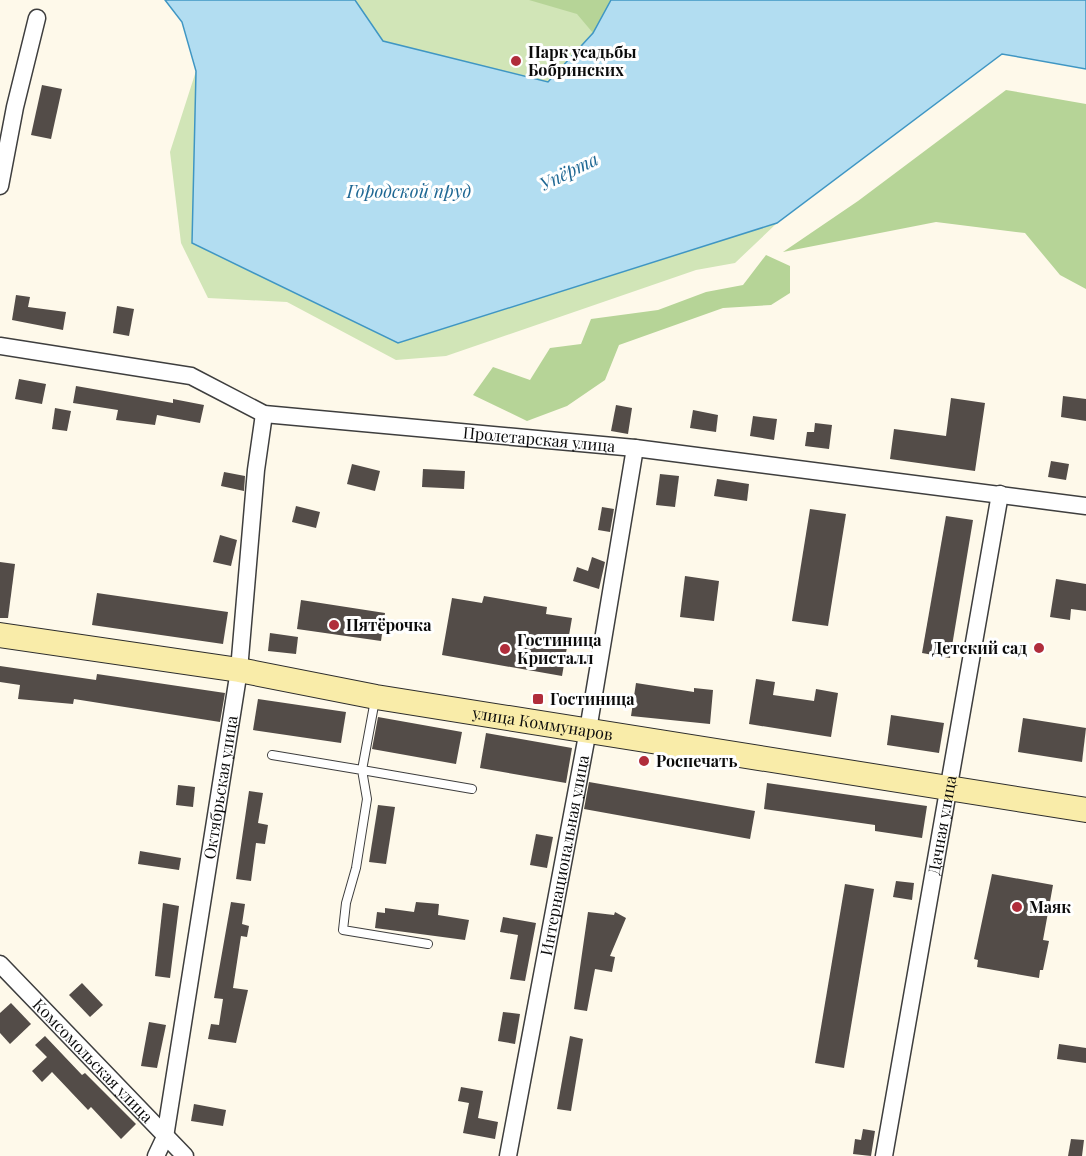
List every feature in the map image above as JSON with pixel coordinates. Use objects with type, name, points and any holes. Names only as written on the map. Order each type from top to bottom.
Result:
[{"type":"main road","name":"улица Коммунаров","points":[[0,635],[239,670],[375,697],[949,786],[1086,810]]},
{"type":"street","points":[[0,186],[8,105],[37,18]]},
{"type":"street","name":"Пролетарская улица","points":[[0,346],[190,376],[264,414],[635,448],[1086,506]]},
{"type":"street","name":"Октябрьская улица","points":[[156,1156],[165,1137],[239,670],[256,470],[264,414]]},
{"type":"street","name":"Интернациональная улица","points":[[508,1156],[588,730],[635,448]]},
{"type":"street","name":"Дачная улица","points":[[884,1156],[1000,494]]},
{"type":"street","name":"Комсомольская улица","points":[[0,964],[185,1156]]},
{"type":"lane","points":[[375,697],[363,770],[367,799],[356,868],[346,903],[343,930],[428,944]]},
{"type":"lane","points":[[272,755],[472,789]]},
{"type":"green space","name":"Парк усадьбы Бобринских","points":[[355,0],[611,0],[593,33],[548,82],[383,41]]},
{"type":"green space","points":[[529,0],[611,0],[593,33],[577,14]]},
{"type":"green space","points":[[196,71],[193,243],[398,343],[777,223],[735,263],[696,270],[446,356],[396,360],[287,302],[208,298],[181,243],[170,152]]},
{"type":"green space","points":[[1006,90],[1086,104],[1086,289],[1060,275],[1025,233],[936,222],[783,252],[858,201]]},
{"type":"green space","points":[[766,255],[790,266],[790,293],[771,305],[723,308],[619,345],[605,380],[567,406],[527,421],[473,395],[493,367],[530,380],[550,348],[581,344],[591,319],[658,310],[706,292],[743,285]]},
{"type":"water","name":"Городской пруд","points":[[165,0],[355,0],[383,41],[548,82],[593,33],[611,0],[1086,0],[1086,69],[1002,54],[777,223],[398,343],[192,243],[196,71],[182,22]]},
{"type":"building","points":[[42,85],[62,89],[51,139],[31,135]]},
{"type":"building","points":[[16,295],[30,297],[28,307],[66,312],[63,330],[12,320]]},
{"type":"building","points":[[117,306],[134,309],[129,336],[113,333]]},
{"type":"building","points":[[19,379],[46,384],[42,404],[15,399]]},
{"type":"building","points":[[76,386],[173,403],[173,399],[204,405],[200,423],[157,415],[155,425],[116,420],[118,410],[73,403]]},
{"type":"building","points":[[1063,396],[1086,399],[1086,421],[1061,417]]},
{"type":"building","points":[[951,398],[985,403],[975,471],[890,459],[894,429],[946,436]]},
{"type":"building","points":[[616,405],[632,408],[628,434],[611,431]]},
{"type":"building","points":[[55,408],[71,411],[67,431],[52,429]]},
{"type":"building","points":[[693,410],[718,415],[716,432],[690,428]]},
{"type":"building","points":[[753,416],[777,419],[774,440],[750,436]]},
{"type":"building","points":[[815,423],[832,425],[829,449],[805,446],[807,432],[814,432]]},
{"type":"building","points":[[1051,461],[1069,464],[1066,480],[1048,477]]},
{"type":"building","points":[[352,464],[380,471],[375,491],[347,484]]},
{"type":"building","points":[[423,469],[465,471],[464,489],[422,487]]},
{"type":"building","points":[[224,472],[245,476],[244,491],[221,486]]},
{"type":"building","points":[[660,474],[679,476],[675,507],[656,505]]},
{"type":"building","points":[[717,479],[749,484],[747,501],[714,496]]},
{"type":"building","points":[[296,506],[320,512],[316,528],[292,522]]},
{"type":"building","points":[[602,507],[614,509],[610,532],[598,530]]},
{"type":"building","points":[[810,509],[846,514],[828,626],[792,621]]},
{"type":"building","points":[[946,516],[973,520],[950,658],[922,653]]},
{"type":"building","points":[[220,535],[237,540],[231,566],[213,562]]},
{"type":"building","points":[[592,557],[605,562],[599,589],[573,581],[577,567],[588,571]]},
{"type":"building","points":[[0,562],[15,564],[8,618],[0,618]]},
{"type":"building","points":[[685,576],[719,581],[714,621],[680,617]]},
{"type":"building","points":[[1056,579],[1086,584],[1086,611],[1071,609],[1070,620],[1050,617]]},
{"type":"building","points":[[97,593],[228,612],[223,644],[92,625]]},
{"type":"building","points":[[484,596],[547,607],[546,614],[572,618],[562,676],[442,655],[452,598],[482,603]]},
{"type":"building","points":[[301,600],[385,613],[381,641],[297,629]]},
{"type":"building","points":[[270,633],[298,637],[296,654],[268,651]]},
{"type":"building","points":[[0,666],[96,680],[97,674],[225,693],[220,722],[74,699],[73,704],[18,699],[20,685],[0,682]]},
{"type":"building","points":[[756,679],[775,682],[773,695],[814,701],[816,689],[838,693],[831,737],[749,724]]},
{"type":"building","points":[[636,683],[694,692],[694,688],[713,690],[710,724],[631,716]]},
{"type":"building","points":[[258,699],[346,712],[341,743],[253,730]]},
{"type":"building","points":[[891,715],[944,723],[939,753],[887,745]]},
{"type":"building","points":[[378,717],[462,732],[456,764],[372,749]]},
{"type":"building","points":[[1023,718],[1086,728],[1082,762],[1018,752]]},
{"type":"building","points":[[486,733],[572,748],[566,783],[480,768]]},
{"type":"building","points":[[589,782],[755,811],[750,839],[584,809]]},
{"type":"building","points":[[767,783],[927,806],[922,838],[875,831],[875,825],[764,809]]},
{"type":"building","points":[[178,785],[195,787],[193,807],[176,805]]},
{"type":"building","points":[[249,791],[263,793],[258,823],[268,825],[265,844],[256,843],[251,881],[236,879]]},
{"type":"building","points":[[378,805],[395,807],[386,864],[369,862]]},
{"type":"building","points":[[536,834],[553,837],[547,868],[530,865]]},
{"type":"building","points":[[140,851],[181,858],[179,870],[138,864]]},
{"type":"building","name":"Маяк","points":[[992,874],[1053,885],[1043,940],[1049,941],[1039,978],[977,967],[978,960],[974,959]]},
{"type":"building","points":[[896,881],[914,883],[912,900],[893,897]]},
{"type":"building","points":[[845,884],[874,889],[844,1068],[815,1063]]},
{"type":"building","points":[[231,902],[245,904],[242,924],[249,926],[247,937],[241,936],[233,988],[248,990],[236,1043],[208,1039],[211,1024],[219,1025],[223,999],[214,998]]},
{"type":"building","points":[[416,902],[439,904],[438,915],[469,920],[465,940],[375,928],[377,912],[385,913],[385,908],[414,912]]},
{"type":"building","points":[[163,903],[179,906],[170,978],[155,976]]},
{"type":"building","points":[[588,912],[614,915],[615,912],[626,918],[610,956],[615,957],[612,972],[595,969],[587,1011],[574,1009]]},
{"type":"building","points":[[503,917],[536,923],[525,981],[510,979],[518,935],[500,932]]},
{"type":"building","points":[[82,983],[103,1005],[90,1017],[69,995]]},
{"type":"building","points":[[11,1003],[31,1024],[10,1044],[0,1033],[0,1013]]},
{"type":"building","points":[[503,1012],[520,1014],[515,1044],[498,1041]]},
{"type":"building","points":[[149,1022],[166,1025],[157,1068],[141,1066]]},
{"type":"building","points":[[45,1036],[82,1075],[85,1073],[136,1124],[121,1139],[91,1107],[88,1110],[52,1072],[42,1082],[32,1071],[47,1057],[35,1045]]},
{"type":"building","points":[[570,1036],[583,1039],[571,1111],[557,1109]]},
{"type":"building","points":[[1059,1044],[1086,1048],[1086,1063],[1057,1059]]},
{"type":"building","points":[[461,1087],[483,1091],[478,1118],[498,1122],[495,1139],[463,1133],[469,1103],[458,1101]]},
{"type":"building","points":[[194,1104],[226,1110],[223,1126],[191,1121]]},
{"type":"building","points":[[863,1129],[875,1131],[871,1156],[853,1154],[855,1139],[861,1140]]},
{"type":"building","points":[[1071,1139],[1084,1140],[1082,1156],[1068,1156]]},
{"type":"place","name":"Парк усадьбы Бобринских","points":[[516,61]]},
{"type":"place","name":"Пятёрочка","points":[[334,625]]},
{"type":"place","name":"Детский сад","points":[[1039,648]]},
{"type":"place","name":"Гостиница Кристалл","points":[[505,649]]},
{"type":"place","name":"Гостиница","points":[[538,699]]},
{"type":"place","name":"Роспечать","points":[[644,761]]},
{"type":"place","name":"Маяк","points":[[1017,907]]},
{"type":"water label","name":"Упёрта","points":[[569,172]]}]
